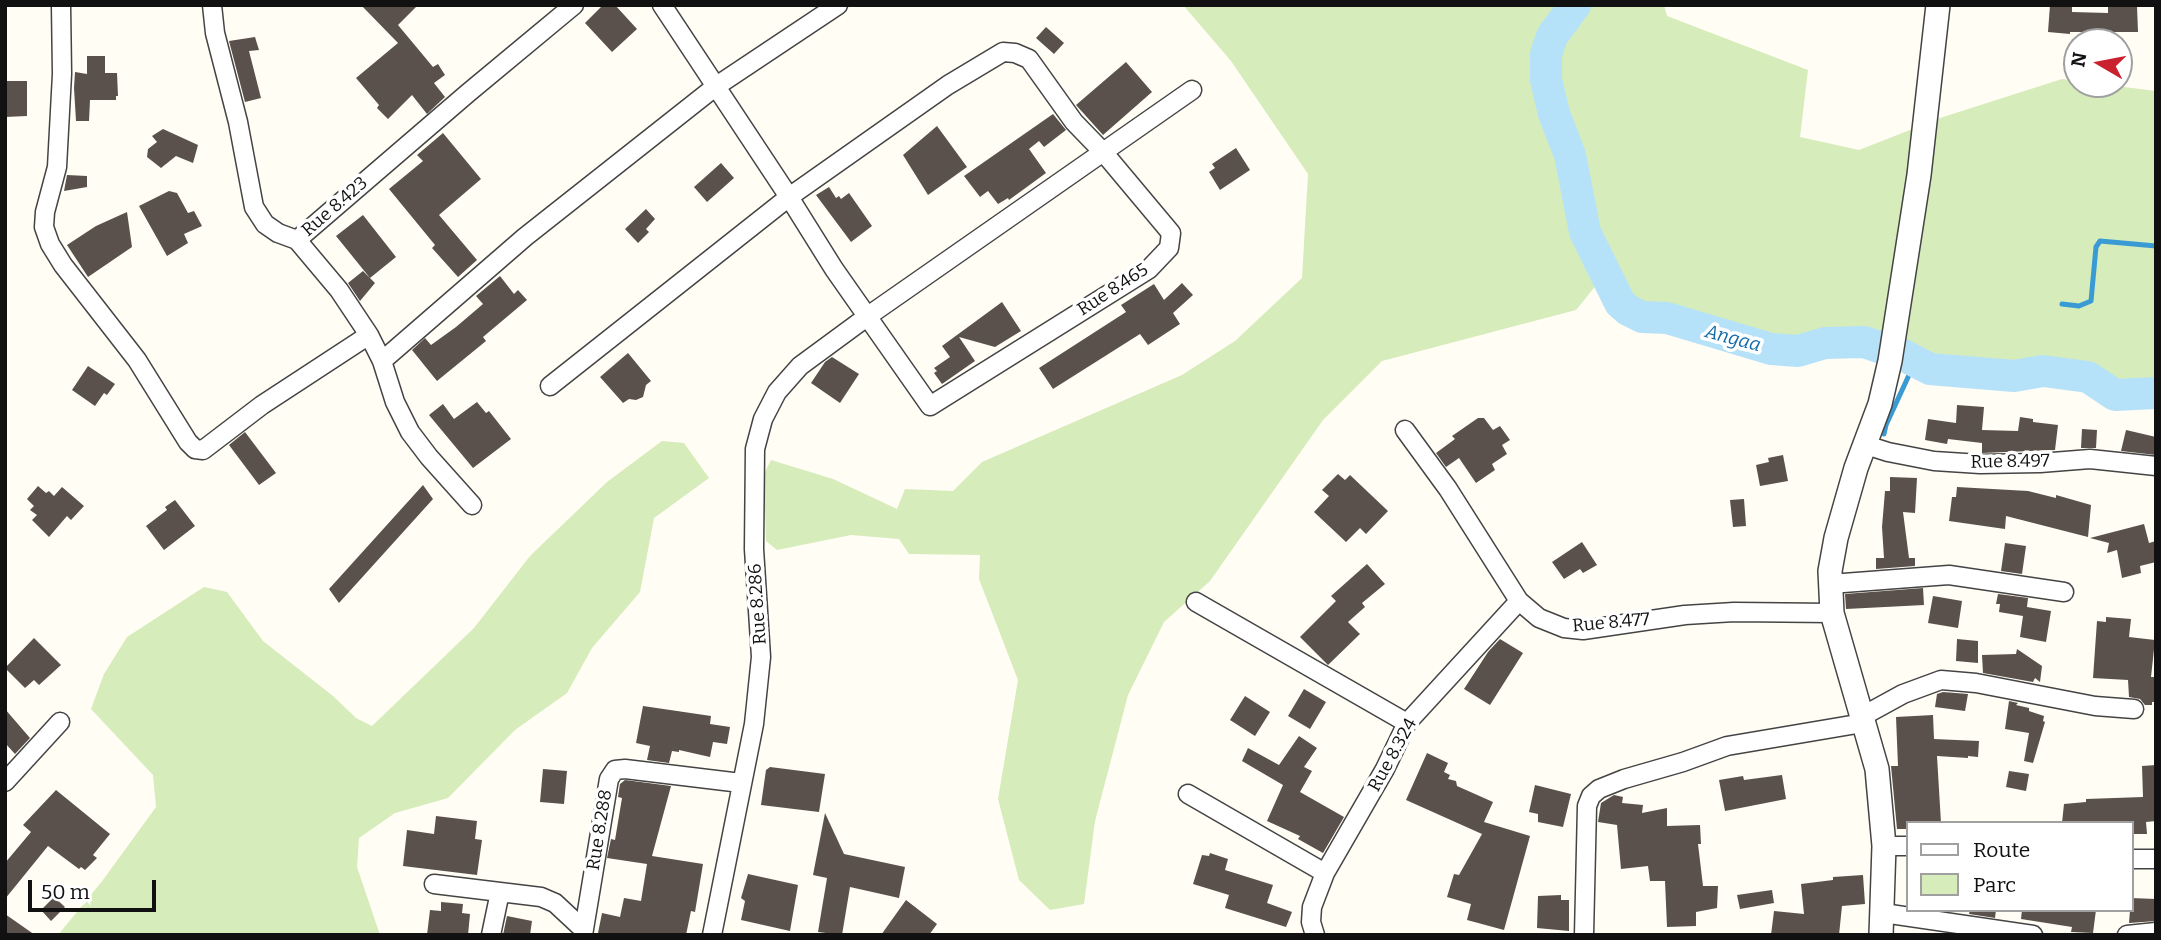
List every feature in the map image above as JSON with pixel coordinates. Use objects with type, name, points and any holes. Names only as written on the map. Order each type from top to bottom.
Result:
[{"type":"street","points":[[61,5],[57,167],[45,212],[44,227],[50,244],[63,265],[137,359],[188,442],[195,449],[203,450],[262,405],[369,335]]},
{"type":"street","name":"Rue 8.423","points":[[212,5],[215,33],[238,121],[254,207],[265,224],[278,233],[297,240],[574,5]]},
{"type":"street","name":"Rue 8.465","points":[[662,5],[834,269],[930,406],[1149,269],[1169,248],[1171,233],[1104,153],[1074,122],[1029,59],[1015,52],[1003,52],[937,92],[789,197]]},
{"type":"street","points":[[382,361],[526,237],[715,87],[838,5]]},
{"type":"street","points":[[1938,5],[1919,175],[1892,351],[1880,404],[1856,468],[1836,537],[1830,583],[1832,613],[1877,769],[1884,846],[1882,924],[2033,935]]},
{"type":"street","name":"Rue 8.286","points":[[718,934],[741,783],[754,724],[761,657],[754,549],[755,449],[764,419],[777,393],[800,366],[868,316],[1192,90]]},
{"type":"street","points":[[550,386],[789,197]]},
{"type":"street","points":[[297,240],[339,290],[369,335],[382,361],[395,402],[410,432],[472,505]]},
{"type":"street","name":"Rue 8.477","points":[[1405,430],[1448,489],[1519,601],[1539,618],[1564,628],[1583,630],[1685,615],[1734,612],[1832,613]]},
{"type":"street","name":"Rue 8.497","points":[[1866,445],[1934,461],[2040,463],[2090,458],[2156,466]]},
{"type":"street","points":[[1830,583],[1949,575],[2064,593]]},
{"type":"street","name":"Rue 8.324","points":[[1315,935],[1311,922],[1312,907],[1325,873],[1385,769],[1408,723],[1519,601]]},
{"type":"street","points":[[1196,602],[1408,723]]},
{"type":"street","points":[[1584,935],[1587,806],[1591,796],[1599,789],[1727,746],[1862,720],[1903,694],[1941,680],[1976,683],[2095,706],[2134,709]]},
{"type":"street","points":[[5,782],[60,722]]},
{"type":"street","name":"Rue 8.288","points":[[584,932],[609,779],[615,771],[625,769],[741,783]]},
{"type":"street","points":[[1188,794],[1325,873]]},
{"type":"street","points":[[1884,846],[1906,846]]},
{"type":"street","points":[[2133,859],[2156,859]]},
{"type":"street","points":[[434,884],[547,899],[555,903],[584,932]]},
{"type":"street","points":[[491,935],[500,892]]},
{"type":"street","points":[[2127,935],[2156,932]]},
{"type":"green space","points":[[1183,5],[1664,5],[1667,16],[1808,70],[1800,137],[1859,150],[1943,117],[2062,79],[2063,98],[2133,98],[2133,88],[2156,91],[2156,393],[2115,395],[2088,377],[2043,371],[2014,376],[1930,369],[1903,355],[1864,342],[1825,343],[1798,351],[1771,349],[1667,318],[1642,317],[1620,303],[1606,273],[1576,310],[1382,361],[1323,420],[1210,581],[1164,622],[1128,695],[1095,821],[1084,904],[1050,910],[1019,880],[998,799],[1018,680],[979,579],[980,555],[909,554],[899,539],[851,535],[777,550],[766,541],[764,474],[771,460],[833,479],[897,509],[905,489],[953,491],[982,462],[1182,375],[1235,341],[1302,278],[1308,174],[1231,61]]},
{"type":"green space","points":[[662,441],[684,443],[709,478],[654,518],[640,592],[592,648],[567,693],[515,730],[448,798],[395,813],[359,838],[357,867],[380,935],[58,935],[103,880],[156,807],[153,775],[91,709],[104,674],[127,637],[204,587],[227,592],[263,641],[333,696],[356,718],[372,726],[474,628],[530,556],[607,482]]},
{"type":"building","points":[[361,5],[418,5],[398,25],[433,67],[438,64],[445,75],[434,83],[445,97],[427,114],[412,95],[388,119],[356,78],[398,43]]},
{"type":"building","points":[[603,5],[615,5],[637,29],[612,52],[585,23]]},
{"type":"building","points":[[2050,5],[2072,5],[2072,12],[2108,13],[2108,7],[2137,6],[2138,32],[2133,32],[2133,28],[2063,28],[2063,33],[2048,32]]},
{"type":"building","points":[[1046,27],[1064,43],[1054,54],[1036,38]]},
{"type":"building","points":[[255,37],[259,50],[249,51],[261,98],[245,102],[229,41]]},
{"type":"building","points":[[87,56],[105,56],[105,73],[117,73],[118,96],[116,100],[90,100],[89,121],[76,121],[75,72],[87,74]]},
{"type":"building","points":[[1126,62],[1152,92],[1103,135],[1076,105]]},
{"type":"building","points":[[5,81],[27,81],[27,116],[5,117]]},
{"type":"building","points":[[1053,114],[1066,130],[1044,147],[1039,141],[1029,149],[1046,173],[1009,200],[1008,198],[998,204],[988,191],[980,197],[964,176]]},
{"type":"building","points":[[937,126],[967,167],[928,195],[903,155]]},
{"type":"building","points":[[163,129],[198,145],[193,163],[176,156],[161,168],[147,157],[148,149],[157,142],[152,136]]},
{"type":"building","points":[[443,133],[481,179],[439,215],[477,260],[458,277],[432,248],[435,245],[389,189],[423,161],[417,155]]},
{"type":"building","points":[[1236,148],[1250,170],[1220,190],[1209,172],[1215,168],[1212,164]]},
{"type":"building","points":[[721,163],[734,178],[707,202],[694,187]]},
{"type":"building","points":[[67,175],[87,176],[87,187],[64,191]]},
{"type":"building","points":[[829,187],[836,198],[839,196],[841,199],[849,193],[872,226],[851,242],[816,195]]},
{"type":"building","points":[[169,191],[177,193],[188,213],[194,211],[202,226],[184,234],[188,243],[167,256],[139,206]]},
{"type":"building","points":[[646,209],[655,219],[646,229],[649,232],[638,243],[625,229]]},
{"type":"building","points":[[127,212],[132,247],[88,277],[67,245],[96,226]]},
{"type":"building","points":[[363,215],[396,257],[370,278],[336,236]]},
{"type":"building","points":[[363,271],[375,283],[360,301],[348,283]]},
{"type":"building","points":[[500,276],[514,294],[518,290],[527,300],[483,337],[486,341],[437,381],[412,350],[425,338],[431,345],[456,327],[483,304],[476,296]]},
{"type":"building","points":[[1182,283],[1193,295],[1173,313],[1180,324],[1148,345],[1140,334],[1053,389],[1039,368],[1126,312],[1121,305],[1154,284],[1164,300]]},
{"type":"building","points":[[1002,302],[1021,331],[995,347],[959,337],[975,361],[942,384],[934,373],[937,371],[934,368],[950,357],[942,346]]},
{"type":"building","points":[[628,353],[651,381],[646,385],[643,397],[629,399],[623,403],[600,377]]},
{"type":"building","points":[[832,357],[859,374],[840,403],[811,383],[825,362]]},
{"type":"building","points":[[88,366],[115,384],[95,406],[72,390]]},
{"type":"building","points":[[477,402],[486,413],[489,411],[511,439],[473,468],[429,415],[443,404],[454,419]]},
{"type":"building","points":[[1957,405],[1984,407],[1982,430],[2018,431],[2020,417],[2033,419],[2033,422],[2058,425],[2055,450],[1982,453],[1982,443],[1948,439],[1947,444],[1925,440],[1928,419],[1956,423]]},
{"type":"building","points":[[1478,418],[1484,418],[1493,430],[1500,426],[1510,440],[1502,445],[1507,454],[1492,464],[1495,470],[1476,483],[1459,458],[1446,467],[1436,453],[1455,439],[1452,436]]},
{"type":"building","points":[[2082,429],[2097,430],[2096,448],[2081,448]]},
{"type":"building","points":[[2126,430],[2156,437],[2156,455],[2121,451]]},
{"type":"building","points":[[245,432],[276,473],[259,485],[229,445]]},
{"type":"building","points":[[1783,455],[1788,481],[1760,486],[1756,465],[1769,462],[1768,458]]},
{"type":"building","points":[[1338,474],[1345,480],[1350,475],[1388,511],[1366,534],[1360,528],[1346,542],[1314,512],[1329,496],[1322,490]]},
{"type":"building","points":[[1890,477],[1917,478],[1915,513],[1903,512],[1909,558],[1915,558],[1915,566],[1876,569],[1876,558],[1884,558],[1882,527],[1885,491],[1890,491]]},
{"type":"building","points":[[423,485],[433,499],[339,603],[329,589]]},
{"type":"building","points":[[38,486],[54,496],[62,487],[84,506],[71,520],[67,516],[49,537],[32,520],[37,515],[30,510],[34,506],[27,499]]},
{"type":"building","points":[[1957,487],[2028,491],[2056,498],[2056,495],[2091,505],[2088,537],[2006,516],[2005,529],[1949,521],[1952,497],[1956,497]]},
{"type":"building","points":[[1744,499],[1746,526],[1733,527],[1730,500]]},
{"type":"building","points":[[175,500],[195,526],[164,550],[146,526],[167,510],[165,507]]},
{"type":"building","points":[[2144,524],[2149,543],[2156,541],[2156,562],[2140,566],[2141,573],[2122,578],[2117,550],[2107,553],[2109,543],[2090,538]]},
{"type":"building","points":[[1582,542],[1597,565],[1583,573],[1580,569],[1564,579],[1552,562]]},
{"type":"building","points":[[2005,543],[2026,546],[2022,574],[2001,571]]},
{"type":"building","points":[[1367,564],[1385,584],[1362,603],[1365,607],[1348,622],[1360,634],[1328,665],[1300,637],[1336,601],[1331,596]]},
{"type":"building","points":[[1923,588],[1924,605],[1846,609],[1845,594]]},
{"type":"building","points":[[1998,594],[2028,598],[2027,607],[2051,611],[2046,642],[2020,637],[2023,616],[1999,612],[2000,604],[1996,604]]},
{"type":"building","points":[[1933,596],[1962,601],[1958,628],[1928,623]]},
{"type":"building","points":[[2106,617],[2131,619],[2129,637],[2155,640],[2151,677],[2156,677],[2156,702],[2152,702],[2152,705],[2145,705],[2140,699],[2129,697],[2128,680],[2093,678],[2097,621],[2106,622]]},
{"type":"building","points":[[34,638],[61,665],[39,685],[34,680],[25,688],[5,668]]},
{"type":"building","points":[[1500,639],[1523,653],[1490,705],[1464,689],[1488,652]]},
{"type":"building","points":[[1957,639],[1978,641],[1978,663],[1956,661]]},
{"type":"building","points":[[2017,649],[2042,666],[2040,682],[2035,678],[2033,682],[1983,673],[1982,655],[2016,654]]},
{"type":"building","points":[[1304,689],[1326,702],[1310,729],[1288,716]]},
{"type":"building","points":[[1937,694],[1968,694],[1965,711],[1935,707]]},
{"type":"building","points":[[1245,696],[1270,712],[1255,736],[1230,720]]},
{"type":"building","points":[[2009,701],[2044,716],[2045,722],[2033,763],[2024,761],[2029,733],[2005,729]]},
{"type":"building","points":[[643,706],[711,716],[710,724],[730,727],[727,744],[713,742],[710,757],[679,750],[672,751],[669,763],[647,760],[650,746],[636,743]]},
{"type":"building","points":[[5,709],[30,738],[15,754],[5,743]]},
{"type":"building","points":[[1933,715],[1934,739],[1979,741],[1978,757],[1937,756],[1941,821],[1906,821],[1906,829],[1897,829],[1891,766],[1898,766],[1896,717]]},
{"type":"building","points":[[1299,736],[1317,748],[1304,767],[1312,771],[1300,792],[1344,817],[1323,853],[1298,839],[1300,836],[1267,821],[1283,785],[1242,761],[1248,748],[1279,765]]},
{"type":"building","points":[[1427,753],[1448,763],[1444,772],[1450,775],[1448,779],[1456,781],[1457,786],[1493,802],[1484,822],[1530,836],[1504,930],[1467,920],[1471,904],[1447,897],[1454,874],[1459,875],[1482,834],[1406,800]]},
{"type":"building","points":[[2156,765],[2156,821],[2146,822],[2147,834],[2133,834],[2133,821],[2062,821],[2064,804],[2086,802],[2086,799],[2143,797],[2142,766]]},
{"type":"building","points":[[770,767],[825,774],[819,812],[761,805],[766,770]]},
{"type":"building","points":[[543,769],[567,771],[564,804],[540,802]]},
{"type":"building","points":[[2009,771],[2029,774],[2026,791],[2006,787]]},
{"type":"building","points":[[1782,775],[1786,799],[1725,811],[1719,780]]},
{"type":"building","points":[[625,780],[671,786],[652,856],[703,864],[695,912],[691,911],[686,935],[598,933],[602,913],[620,917],[624,898],[641,901],[647,864],[607,858],[611,839],[615,840],[622,798],[618,797],[620,784]]},
{"type":"building","points":[[1535,785],[1571,794],[1563,827],[1538,822],[1538,814],[1529,812]]},
{"type":"building","points":[[56,790],[110,834],[93,855],[97,858],[85,870],[81,867],[79,869],[48,846],[5,899],[5,863],[31,832],[23,825]]},
{"type":"building","points":[[1614,795],[1623,797],[1622,803],[1643,805],[1642,813],[1667,808],[1667,826],[1700,825],[1701,844],[1698,844],[1703,886],[1718,886],[1717,908],[1696,912],[1696,926],[1667,927],[1665,881],[1650,881],[1648,866],[1621,869],[1617,825],[1598,822],[1601,803]]},
{"type":"building","points":[[825,813],[844,854],[905,867],[899,898],[850,887],[842,935],[818,932],[827,878],[813,875]]},
{"type":"building","points":[[436,816],[477,821],[475,839],[482,840],[477,875],[403,866],[407,830],[434,834]]},
{"type":"building","points":[[1210,853],[1228,859],[1225,870],[1273,885],[1267,903],[1292,912],[1286,927],[1225,908],[1229,895],[1193,884],[1202,855],[1209,856]]},
{"type":"building","points":[[748,874],[798,885],[790,931],[741,920],[745,901],[741,898]]},
{"type":"building","points":[[1863,875],[1865,904],[1842,906],[1839,935],[1771,935],[1774,911],[1804,914],[1801,884],[1833,880],[1833,877]]},
{"type":"building","points":[[1772,890],[1774,903],[1740,909],[1737,895]]},
{"type":"building","points":[[1561,895],[1561,900],[1569,900],[1569,931],[1537,928],[1538,896]]},
{"type":"building","points":[[54,897],[65,907],[51,921],[41,910]]},
{"type":"building","points":[[2133,898],[2156,899],[2156,921],[2129,923],[2130,912],[2133,912]]},
{"type":"building","points":[[906,900],[937,924],[929,935],[881,935]]},
{"type":"building","points":[[441,902],[463,904],[462,913],[470,914],[468,935],[427,935],[430,910],[441,911]]},
{"type":"building","points":[[1970,912],[1996,912],[1995,918]]},
{"type":"building","points":[[2022,912],[2096,912],[2093,933],[2071,932],[2072,927],[2021,919]]},
{"type":"building","points":[[5,914],[35,935],[5,935]]},
{"type":"building","points":[[507,916],[532,921],[530,935],[503,935]]},
{"type":"waterway","name":"Angaa","points":[[1575,5],[1552,36],[1546,54],[1546,80],[1554,114],[1570,155],[1585,232],[1620,303],[1628,310],[1642,317],[1667,318],[1771,349],[1798,351],[1825,343],[1864,342],[1903,355],[1930,369],[2014,376],[2043,371],[2088,377],[2115,395],[2156,393]]},
{"type":"waterway","points":[[2062,304],[2079,306],[2091,301],[2096,247],[2100,241],[2156,246]]},
{"type":"waterway","points":[[1884,434],[1915,362]]}]
